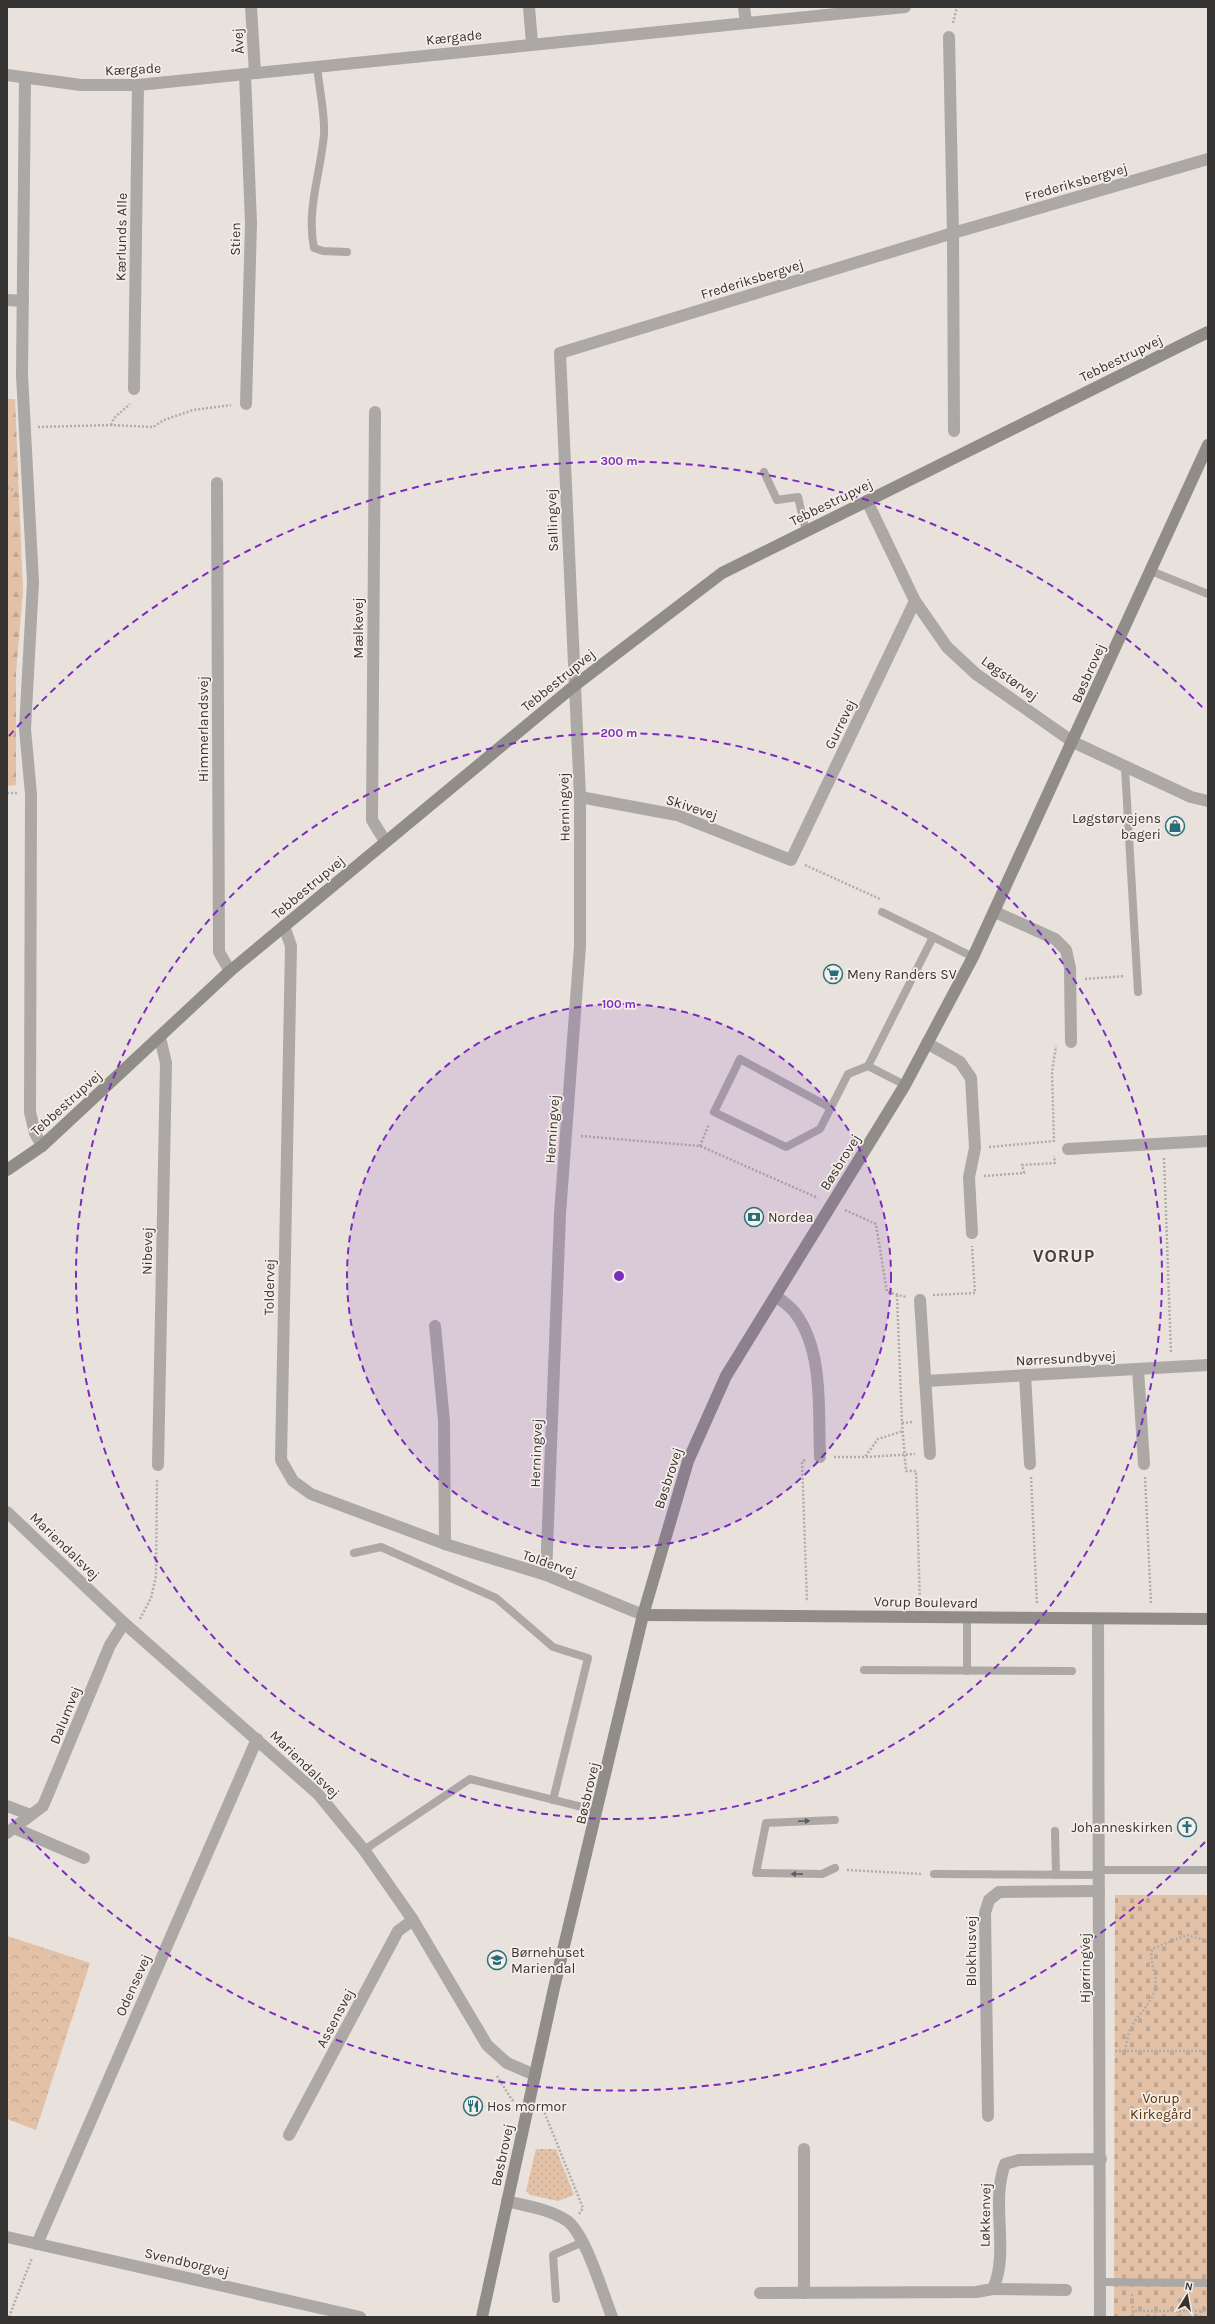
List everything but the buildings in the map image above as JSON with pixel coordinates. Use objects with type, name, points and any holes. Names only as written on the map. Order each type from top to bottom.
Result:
[{"type":"street","name":"Åvej","points":[[250,73],[251,7]]},
{"type":"street","points":[[529,7],[532,43]]},
{"type":"street","points":[[744,7],[746,23]]},
{"type":"street","name":"Kærgade","points":[[7,75],[25,79],[81,85],[138,85],[532,43],[905,7]]},
{"type":"street","points":[[949,37],[953,233],[954,431]]},
{"type":"street","name":"Stien","points":[[246,404],[251,223],[250,73]]},
{"type":"street","points":[[25,79],[22,375],[33,582],[25,729],[32,794],[30,1112],[35,1133],[42,1146]]},
{"type":"street","name":"Kærlunds Alle","points":[[134,394],[138,85]]},
{"type":"street","name":"Frederiksbergvej","points":[[560,353],[953,233],[1208,159]]},
{"type":"street","points":[[7,300],[23,301]]},
{"type":"street","name":"Tebbestrupvej","points":[[7,1170],[42,1146],[160,1038],[230,971],[385,841],[574,686],[722,573],[957,458],[1208,332]]},
{"type":"street","name":"Sallingvej","points":[[560,353],[574,686]]},
{"type":"street","name":"Mælkevej","points":[[375,412],[372,820],[385,841]]},
{"type":"street","name":"Bøsbrovej","points":[[482,2317],[528,2104],[644,1615],[688,1461],[726,1376],[905,1085],[973,957],[995,912],[1208,445]]},
{"type":"street","name":"Himmerlandsvej","points":[[217,483],[219,952],[230,971]]},
{"type":"street","name":"Løgstørvej","points":[[867,501],[915,601],[947,647],[976,674],[1073,742],[1125,768],[1191,797],[1208,802]]},
{"type":"street","name":"Gurrevej","points":[[792,860],[915,601]]},
{"type":"street","name":"Herningvej","points":[[546,1575],[560,1214],[580,946],[580,796],[574,686]]},
{"type":"street","name":"Skivevej","points":[[580,796],[677,815],[792,860]]},
{"type":"street","points":[[995,912],[1055,939],[1066,950],[1070,980],[1071,1042]]},
{"type":"street","name":"Toldervej","points":[[284,926],[291,946],[281,1460],[293,1481],[310,1494],[445,1544],[546,1575],[644,1615]]},
{"type":"street","name":"Nibevej","points":[[158,1465],[166,1063],[160,1038]]},
{"type":"street","points":[[927,1043],[960,1062],[970,1078],[975,1148],[969,1177],[972,1233]]},
{"type":"street","points":[[1068,1149],[1208,1141]]},
{"type":"street","points":[[776,1296],[796,1313],[807,1334],[815,1357],[820,1457]]},
{"type":"street","points":[[920,1300],[930,1454]]},
{"type":"street","points":[[435,1326],[444,1421],[445,1544]]},
{"type":"street","name":"Nørresundbyvej","points":[[925,1381],[1208,1365]]},
{"type":"street","points":[[1138,1369],[1144,1464]]},
{"type":"street","points":[[1025,1375],[1030,1464]]},
{"type":"street","name":"Mariendalsvej","points":[[7,1512],[128,1627],[318,1794],[364,1850],[413,1920],[487,2045],[507,2063],[535,2075]]},
{"type":"street","name":"Vorup Boulevard","points":[[644,1615],[1208,1619]]},
{"type":"street","name":"Hjørringvej","points":[[1098,1619],[1101,2160],[1100,2317]]},
{"type":"street","name":"Dalumvej","points":[[10,1830],[43,1806],[110,1645],[128,1627]]},
{"type":"street","name":"Odensevej","points":[[37,2244],[257,1739]]},
{"type":"street","points":[[7,1806],[31,1815]]},
{"type":"street","name":"Dalumvej","points":[[10,1830],[84,1858]]},
{"type":"street","name":"Blokhusvej","points":[[988,2116],[985,1913],[989,1900],[999,1892],[1099,1892]]},
{"type":"street","name":"Assensvej","points":[[289,2135],[398,1931],[413,1920]]},
{"type":"street","points":[[804,2149],[804,2293]]},
{"type":"street","name":"Løkkenvej","points":[[993,2289],[1000,2274],[999,2180],[1005,2164],[1019,2160],[1101,2160]]},
{"type":"street","points":[[507,2201],[552,2213],[572,2224],[583,2242],[612,2317]]},
{"type":"street","name":"Svendborgvej","points":[[7,2237],[360,2317]]},
{"type":"street","points":[[760,2293],[976,2292],[993,2289],[1066,2290]]},
{"type":"lane","points":[[317,66],[324,133],[312,218],[312,238],[314,248],[323,251],[347,252]]},
{"type":"lane","points":[[764,472],[776,500],[798,497],[806,531]]},
{"type":"lane","points":[[1151,571],[1208,594]]},
{"type":"lane","points":[[1125,768],[1138,992]]},
{"type":"lane","points":[[882,912],[973,957]]},
{"type":"lane","points":[[831,1108],[740,1059],[714,1112],[786,1147],[820,1129],[831,1108],[848,1074],[868,1066],[933,937]]},
{"type":"lane","points":[[868,1066],[905,1085]]},
{"type":"lane","points":[[354,1553],[381,1547],[496,1598],[553,1647],[588,1658],[553,1800]]},
{"type":"lane","points":[[967,1618],[967,1671]]},
{"type":"lane","points":[[864,1670],[1072,1671]]},
{"type":"lane","points":[[364,1850],[470,1779],[598,1811]]},
{"type":"lane","points":[[835,1820],[766,1823],[756,1873],[822,1874],[835,1868]]},
{"type":"lane","points":[[1054,1831],[1056,1875]]},
{"type":"lane","points":[[934,1874],[1056,1875],[1100,1872],[1208,1870]]},
{"type":"lane","points":[[556,2299],[553,2255],[583,2242]]},
{"type":"lane","points":[[1101,2282],[1208,2283]]},
{"type":"path","points":[[111,425],[114,418],[134,394]]},
{"type":"path","points":[[24,427],[111,425],[153,427],[164,420],[193,410],[246,404]]},
{"type":"path","points":[[792,860],[880,899],[882,912]]},
{"type":"path","points":[[1070,980],[1137,974]]},
{"type":"path","points":[[969,1177],[1024,1173],[1022,1165],[1055,1163],[1052,1072],[1055,1046],[1071,1042]]},
{"type":"path","points":[[700,1146],[714,1112]]},
{"type":"path","points":[[566,1135],[700,1146],[876,1224],[887,1292],[897,1295],[920,1300],[927,1295],[975,1293],[972,1233]]},
{"type":"path","points":[[975,1148],[1054,1141]]},
{"type":"path","points":[[1163,1143],[1172,1367]]},
{"type":"path","points":[[897,1295],[906,1471],[916,1471],[921,1617]]},
{"type":"path","points":[[865,1456],[878,1439],[903,1431]]},
{"type":"path","points":[[807,1616],[802,1460],[820,1457],[930,1454]]},
{"type":"path","points":[[1030,1464],[1038,1618]]},
{"type":"path","points":[[1144,1464],[1151,1619]]},
{"type":"path","points":[[128,1627],[151,1598],[156,1576],[158,1465]]},
{"type":"path","points":[[835,1868],[867,1873],[934,1874]]},
{"type":"path","points":[[1126,2051],[1129,2032],[1142,2015],[1155,1989],[1155,1973],[1150,1955],[1152,1949],[1187,1935],[1208,1941]]},
{"type":"path","points":[[1100,2051],[1208,2051]]},
{"type":"path","points":[[496,2074],[512,2100],[542,2107],[583,2208],[572,2224]]},
{"type":"path","points":[[9,2317],[37,2244]]},
{"type":"path","points":[[1133,2317],[1133,2311],[1208,2311]]},
{"type":"path","points":[[1155,2317],[1156,2311]]},
{"type":"path","points":[[1201,2311],[1201,2317]]},
{"type":"path","points":[[1178,2312],[1178,2317]]},
{"type":"green space","points":[[7,399],[15,399],[23,591],[16,673],[16,785],[7,786]]},
{"type":"green space","name":"Vorup Kirkegård","points":[[1115,1895],[1208,1895],[1208,2317],[1114,2317]]},
{"type":"green space","points":[[7,1936],[90,1963],[36,2130],[7,2119]]},
{"type":"green space","points":[[536,2149],[556,2149],[574,2195],[558,2201],[531,2195],[526,2191]]},
{"type":"place","name":"Løgstørvejens bageri","points":[[1175,826]]},
{"type":"place","name":"Meny Randers SV","points":[[833,974]]},
{"type":"place","name":"Nordea","points":[[754,1217]]},
{"type":"place","name":"Johanneskirken","points":[[1187,1827]]},
{"type":"place","name":"Børnehuset Mariendal","points":[[497,1960]]},
{"type":"place","name":"Hos mormor","points":[[473,2106]]},
{"type":"district","name":"VORUP","points":[[1064,1256]]}]
